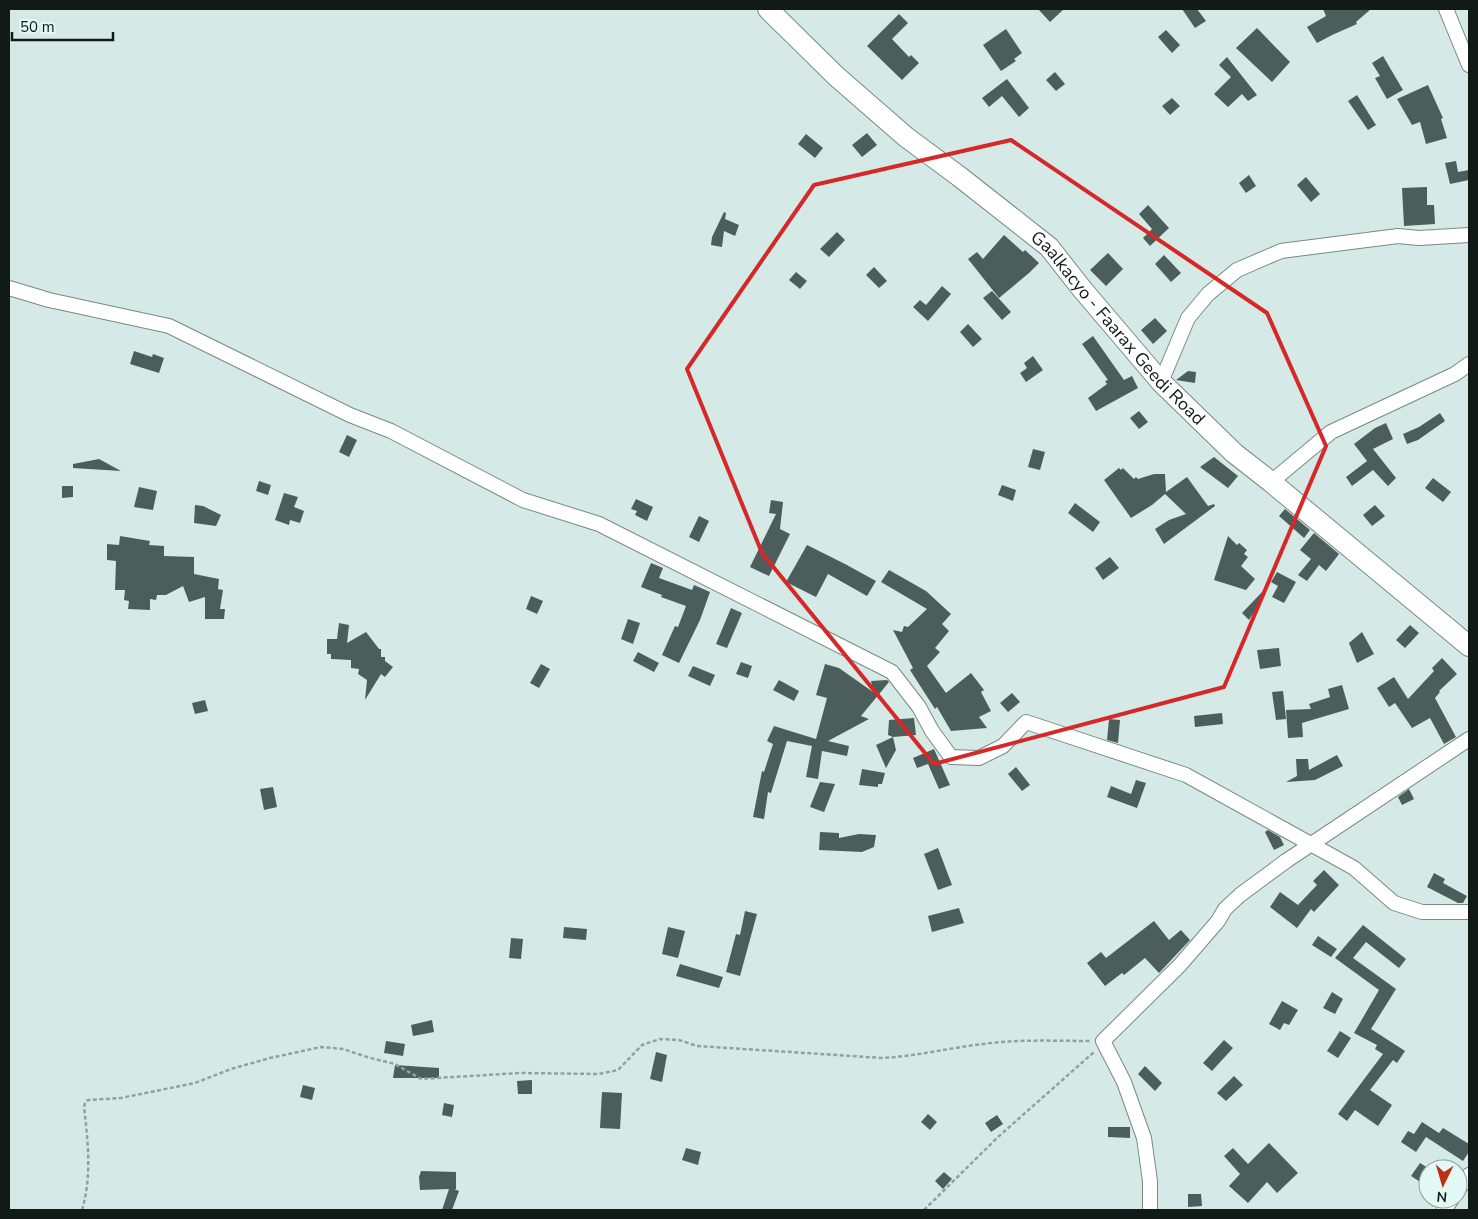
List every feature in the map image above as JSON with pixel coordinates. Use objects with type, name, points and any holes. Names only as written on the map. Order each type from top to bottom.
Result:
[{"type":"main road","name":"Gaalkacyo - Faarax Geedi Road","points":[[768,9],[836,76],[906,137],[1049,247],[1160,382],[1234,453],[1469,646]]},
{"type":"street","points":[[1446,9],[1469,65]]},
{"type":"street","points":[[1160,382],[1188,318],[1208,294],[1237,270],[1281,251],[1398,236],[1419,238],[1469,235]]},
{"type":"street","points":[[9,288],[49,300],[169,326],[350,415],[391,431],[523,500],[600,524],[892,672],[919,707],[932,731],[952,757],[979,758],[1003,746],[1026,722],[1186,774],[1354,868],[1394,903],[1422,912],[1469,912]]},
{"type":"street","points":[[1271,482],[1331,432],[1455,374],[1469,364]]},
{"type":"street","points":[[1150,1210],[1150,1181],[1144,1138],[1124,1082],[1103,1041],[1180,964],[1218,921],[1225,909],[1240,895],[1312,844],[1469,740]]},
{"type":"path","points":[[82,1210],[88,1192],[88,1148],[84,1107],[88,1100],[121,1098],[195,1083],[231,1069],[321,1047],[343,1049],[367,1058],[396,1064],[421,1078],[519,1073],[598,1074],[618,1070],[642,1045],[660,1038],[679,1040],[697,1046],[883,1058],[905,1057],[984,1044],[1026,1040],[1103,1041]]},
{"type":"path","points":[[924,1210],[998,1137],[1091,1055],[1103,1041]]},
{"type":"highlighted area","points":[[1011,140],[1267,313],[1326,446],[1224,687],[934,764],[762,553],[687,369],[814,185]]},
{"type":"building","points":[[1038,9],[1064,9],[1050,22]]},
{"type":"building","points":[[1182,9],[1197,9],[1206,21],[1195,28]]},
{"type":"building","points":[[1323,9],[1371,9],[1356,22],[1357,24],[1317,43],[1307,27],[1326,16]]},
{"type":"building","points":[[899,14],[908,23],[892,39],[909,57],[911,55],[919,63],[902,80],[867,46]]},
{"type":"building","points":[[1257,28],[1290,62],[1272,82],[1236,48]]},
{"type":"building","points":[[1006,29],[1022,53],[1014,59],[1016,61],[1001,71],[983,45]]},
{"type":"building","points":[[1166,30],[1180,45],[1172,53],[1158,37]]},
{"type":"building","points":[[1383,56],[1403,90],[1387,99],[1375,78],[1380,76],[1372,63]]},
{"type":"building","points":[[1227,57],[1257,95],[1248,101],[1242,94],[1228,107],[1214,94],[1231,77],[1219,65]]},
{"type":"building","points":[[1055,72],[1065,84],[1056,91],[1046,80]]},
{"type":"building","points":[[1007,79],[1029,108],[1019,117],[1002,96],[989,107],[982,98]]},
{"type":"building","points":[[1428,85],[1443,118],[1441,119],[1447,138],[1426,144],[1420,122],[1412,125],[1397,99]]},
{"type":"building","points":[[1357,95],[1376,125],[1368,130],[1348,101]]},
{"type":"building","points":[[1172,98],[1180,106],[1170,115],[1162,106]]},
{"type":"building","points":[[867,133],[877,145],[862,157],[852,145]]},
{"type":"building","points":[[806,134],[823,148],[815,158],[798,144]]},
{"type":"building","points":[[1456,161],[1458,172],[1469,170],[1469,180],[1450,184],[1445,163]]},
{"type":"building","points":[[1249,175],[1256,186],[1246,193],[1239,183]]},
{"type":"building","points":[[1306,177],[1320,194],[1311,202],[1297,185]]},
{"type":"building","points":[[1427,187],[1427,205],[1434,205],[1435,224],[1404,226],[1402,188]]},
{"type":"building","points":[[1148,205],[1169,228],[1150,246],[1143,238],[1152,229],[1139,214]]},
{"type":"building","points":[[724,212],[726,213],[725,219],[739,225],[735,236],[724,231],[722,247],[711,245],[712,237]]},
{"type":"building","points":[[837,232],[845,240],[829,257],[820,249]]},
{"type":"building","points":[[1004,235],[1039,263],[999,298],[968,259],[977,252],[983,259]]},
{"type":"building","points":[[1108,253],[1123,269],[1106,286],[1090,270]]},
{"type":"building","points":[[1164,255],[1181,273],[1171,282],[1155,264]]},
{"type":"building","points":[[874,267],[887,281],[879,288],[866,275]]},
{"type":"building","points":[[796,272],[807,281],[800,289],[789,280]]},
{"type":"building","points":[[942,286],[951,294],[928,321],[913,307],[920,300],[926,305]]},
{"type":"building","points":[[992,291],[1011,312],[1002,320],[983,298]]},
{"type":"building","points":[[1155,318],[1167,331],[1153,344],[1141,330]]},
{"type":"building","points":[[968,324],[982,339],[973,347],[960,332]]},
{"type":"building","points":[[1093,336],[1124,380],[1132,376],[1138,388],[1096,411],[1088,398],[1107,384],[1105,381],[1108,380],[1082,344]]},
{"type":"building","points":[[134,351],[152,357],[153,354],[164,358],[159,373],[130,364]]},
{"type":"building","points":[[1033,356],[1043,370],[1026,382],[1020,373],[1027,368],[1024,363]]},
{"type":"building","points":[[1188,371],[1196,372],[1195,383],[1176,380]]},
{"type":"building","points":[[1139,411],[1148,422],[1139,429],[1130,418]]},
{"type":"building","points":[[1440,413],[1445,421],[1418,440],[1407,444],[1403,434],[1419,427]]},
{"type":"building","points":[[1386,423],[1393,439],[1373,449],[1396,478],[1388,486],[1373,470],[1352,486],[1346,477],[1367,461],[1354,444],[1375,428]]},
{"type":"building","points":[[347,435],[357,440],[349,457],[339,452]]},
{"type":"building","points":[[1033,449],[1045,452],[1040,470],[1028,467]]},
{"type":"building","points":[[1214,457],[1238,476],[1228,488],[1200,467]]},
{"type":"building","points":[[99,459],[121,471],[73,468],[73,464]]},
{"type":"building","points":[[1119,468],[1121,470],[1123,468],[1134,479],[1154,474],[1165,474],[1166,492],[1187,477],[1208,506],[1214,504],[1215,506],[1164,544],[1155,529],[1169,520],[1186,514],[1165,494],[1131,518],[1104,480]]},
{"type":"building","points":[[1433,478],[1451,492],[1443,502],[1425,488]]},
{"type":"building","points":[[259,481],[271,485],[268,495],[256,491]]},
{"type":"building","points":[[1002,485],[1016,490],[1013,501],[998,495]]},
{"type":"building","points":[[62,486],[73,486],[73,497],[62,498]]},
{"type":"building","points":[[139,487],[157,491],[153,510],[134,507]]},
{"type":"building","points":[[284,493],[298,497],[294,507],[304,511],[300,523],[290,520],[289,525],[275,520]]},
{"type":"building","points":[[636,499],[653,507],[647,521],[635,515],[637,511],[631,509]]},
{"type":"building","points":[[771,500],[783,502],[780,529],[790,534],[769,576],[750,567],[776,514],[769,513]]},
{"type":"building","points":[[1075,503],[1100,522],[1093,532],[1068,513]]},
{"type":"building","points":[[195,505],[203,506],[221,515],[216,526],[194,523]]},
{"type":"building","points":[[1375,505],[1385,516],[1372,526],[1363,515]]},
{"type":"building","points":[[1285,509],[1310,530],[1304,538],[1279,516]]},
{"type":"building","points":[[699,516],[709,521],[699,542],[689,537]]},
{"type":"building","points":[[1314,533],[1339,554],[1326,571],[1319,565],[1307,581],[1298,575],[1311,559],[1300,550]]},
{"type":"building","points":[[120,536],[150,541],[149,545],[164,546],[164,556],[194,557],[194,574],[219,579],[218,589],[223,590],[220,609],[225,609],[224,619],[205,619],[205,597],[189,602],[183,586],[166,595],[157,595],[156,600],[150,599],[150,610],[128,609],[129,601],[124,600],[125,590],[115,590],[116,561],[107,560],[107,544],[119,545]]},
{"type":"building","points":[[1228,536],[1237,545],[1239,543],[1247,550],[1244,554],[1248,557],[1241,566],[1255,579],[1246,590],[1214,580]]},
{"type":"building","points":[[807,545],[876,581],[867,596],[828,574],[816,597],[786,582]]},
{"type":"building","points":[[1110,557],[1119,568],[1103,580],[1095,568]]},
{"type":"building","points":[[651,563],[663,568],[659,578],[692,590],[694,585],[710,592],[700,620],[679,663],[662,655],[675,626],[678,627],[686,606],[641,587]]},
{"type":"building","points":[[889,570],[926,591],[951,614],[942,624],[949,631],[935,648],[940,652],[927,666],[946,693],[971,673],[984,690],[981,692],[991,711],[979,717],[987,728],[951,731],[937,707],[935,709],[910,670],[913,668],[893,630],[902,632],[904,626],[908,627],[927,609],[881,582]]},
{"type":"building","points":[[1277,572],[1296,582],[1284,603],[1272,597],[1278,586],[1271,582]]},
{"type":"building","points":[[1263,591],[1266,593],[1249,620],[1242,613]]},
{"type":"building","points":[[531,596],[543,601],[537,614],[526,609]]},
{"type":"building","points":[[731,608],[742,613],[727,648],[716,644]]},
{"type":"building","points":[[628,619],[640,623],[633,644],[621,639]]},
{"type":"building","points":[[339,623],[349,625],[347,643],[366,632],[381,649],[381,657],[385,657],[385,661],[393,667],[385,677],[381,674],[365,700],[367,680],[358,674],[359,669],[351,668],[351,660],[331,659],[331,654],[327,654],[327,639],[337,639]]},
{"type":"building","points":[[1410,625],[1419,633],[1405,648],[1396,640]]},
{"type":"building","points":[[1362,632],[1374,654],[1357,663],[1349,643]]},
{"type":"building","points":[[1279,648],[1281,666],[1260,669],[1257,650]]},
{"type":"building","points":[[638,652],[659,663],[654,672],[633,661]]},
{"type":"building","points":[[1442,658],[1457,674],[1439,691],[1435,698],[1456,737],[1444,744],[1430,718],[1412,728],[1395,703],[1389,707],[1377,688],[1394,677],[1408,699],[1434,671],[1432,668]]},
{"type":"building","points":[[741,662],[752,666],[748,678],[736,674]]},
{"type":"building","points":[[541,664],[550,669],[539,688],[530,683]]},
{"type":"building","points":[[825,664],[839,668],[873,692],[871,681],[887,680],[889,682],[861,716],[869,719],[828,741],[849,746],[847,756],[822,751],[818,779],[806,777],[812,746],[787,741],[771,793],[768,792],[764,819],[753,817],[762,771],[764,772],[773,744],[767,741],[774,726],[816,739],[827,698],[816,695]]},
{"type":"building","points":[[693,666],[715,675],[710,686],[688,676]]},
{"type":"building","points":[[779,680],[799,691],[794,701],[773,690]]},
{"type":"building","points":[[1342,685],[1349,709],[1302,723],[1303,737],[1288,738],[1286,710],[1311,709],[1309,704],[1330,697],[1328,689]]},
{"type":"building","points":[[1283,691],[1286,719],[1276,720],[1272,692]]},
{"type":"building","points":[[1012,693],[1020,702],[1008,712],[1000,703]]},
{"type":"building","points":[[205,700],[208,711],[195,714],[192,703]]},
{"type":"building","points":[[1222,713],[1223,724],[1195,727],[1194,716]]},
{"type":"building","points":[[914,718],[916,735],[893,737],[888,735],[889,720]]},
{"type":"building","points":[[1109,719],[1120,720],[1118,743],[1107,740]]},
{"type":"building","points":[[893,737],[896,750],[886,768],[876,745]]},
{"type":"building","points":[[934,749],[950,785],[939,789],[928,764],[917,768],[913,758]]},
{"type":"building","points":[[1337,755],[1343,766],[1315,780],[1286,782],[1297,776],[1296,759],[1308,759],[1309,770]]},
{"type":"building","points":[[1016,767],[1030,785],[1022,791],[1008,774]]},
{"type":"building","points":[[862,769],[885,773],[882,784],[878,784],[878,787],[859,785]]},
{"type":"building","points":[[1136,780],[1146,783],[1137,808],[1107,797],[1111,786],[1131,794]]},
{"type":"building","points":[[820,782],[835,784],[824,812],[810,807]]},
{"type":"building","points":[[273,787],[277,807],[264,810],[260,789]]},
{"type":"building","points":[[1409,789],[1414,799],[1402,805],[1398,797]]},
{"type":"building","points":[[1268,830],[1280,837],[1284,845],[1274,850],[1265,832]]},
{"type":"building","points":[[820,832],[839,833],[839,838],[859,834],[876,835],[874,847],[862,852],[819,850]]},
{"type":"building","points":[[938,848],[952,885],[938,890],[924,854]]},
{"type":"building","points":[[1324,870],[1339,885],[1314,912],[1311,909],[1297,928],[1270,907],[1280,892],[1298,905],[1317,885],[1313,881]]},
{"type":"building","points":[[1434,873],[1445,879],[1443,883],[1467,896],[1463,903],[1458,903],[1427,887]]},
{"type":"building","points":[[959,908],[964,923],[932,932],[928,916]]},
{"type":"building","points":[[745,911],[757,914],[740,976],[726,972],[736,934],[740,935]]},
{"type":"building","points":[[1154,921],[1169,940],[1181,930],[1190,940],[1159,973],[1145,958],[1124,975],[1122,973],[1105,986],[1087,963],[1101,952],[1106,958]]},
{"type":"building","points":[[1363,925],[1406,959],[1399,968],[1366,942],[1353,958],[1396,989],[1371,1029],[1405,1051],[1397,1063],[1393,1060],[1370,1090],[1392,1105],[1378,1126],[1355,1110],[1347,1121],[1338,1114],[1383,1054],[1375,1049],[1377,1045],[1354,1033],[1379,990],[1335,958]]},
{"type":"building","points":[[564,927],[587,929],[586,940],[563,938]]},
{"type":"building","points":[[668,927],[685,931],[678,958],[662,954]]},
{"type":"building","points":[[1318,936],[1337,949],[1331,957],[1312,945]]},
{"type":"building","points":[[511,938],[523,939],[521,959],[509,958]]},
{"type":"building","points":[[680,964],[723,977],[719,988],[676,976]]},
{"type":"building","points":[[1332,992],[1343,999],[1335,1014],[1323,1008]]},
{"type":"building","points":[[1282,1001],[1298,1010],[1289,1025],[1284,1023],[1280,1030],[1269,1024]]},
{"type":"building","points":[[432,1020],[434,1032],[413,1036],[411,1025]]},
{"type":"building","points":[[1340,1031],[1351,1038],[1338,1058],[1327,1051]]},
{"type":"building","points":[[1224,1040],[1233,1048],[1212,1071],[1203,1063]]},
{"type":"building","points":[[386,1041],[405,1044],[403,1056],[384,1053]]},
{"type":"building","points":[[656,1052],[667,1055],[662,1082],[650,1079]]},
{"type":"building","points":[[395,1065],[439,1068],[439,1078],[393,1078]]},
{"type":"building","points":[[1145,1066],[1162,1083],[1155,1091],[1138,1074]]},
{"type":"building","points":[[1234,1076],[1243,1085],[1226,1101],[1217,1093]]},
{"type":"building","points":[[532,1080],[532,1094],[518,1094],[517,1081]]},
{"type":"building","points":[[303,1085],[315,1088],[312,1100],[300,1097]]},
{"type":"building","points":[[602,1092],[622,1093],[620,1129],[600,1128]]},
{"type":"building","points":[[444,1103],[454,1105],[452,1117],[442,1115]]},
{"type":"building","points":[[928,1114],[937,1122],[930,1130],[921,1122]]},
{"type":"building","points":[[997,1115],[1003,1124],[991,1132],[985,1123]]},
{"type":"building","points":[[1422,1122],[1439,1133],[1443,1128],[1469,1144],[1469,1152],[1464,1159],[1460,1159],[1426,1137],[1416,1152],[1401,1142],[1408,1131],[1414,1134]]},
{"type":"building","points":[[1108,1127],[1130,1127],[1130,1138],[1108,1137]]},
{"type":"building","points":[[1269,1143],[1298,1173],[1277,1193],[1267,1182],[1248,1203],[1229,1186],[1240,1174],[1224,1156],[1233,1148],[1248,1164]]},
{"type":"building","points":[[686,1148],[701,1152],[698,1165],[682,1160]]},
{"type":"building","points":[[1418,1166],[1418,1181],[1411,1176]]},
{"type":"building","points":[[421,1171],[456,1172],[456,1189],[454,1189],[459,1191],[452,1210],[442,1210],[449,1189],[420,1190],[419,1177]]},
{"type":"building","points":[[944,1172],[952,1179],[943,1189],[935,1181]]},
{"type":"building","points":[[1188,1194],[1201,1194],[1202,1206],[1188,1207]]}]
